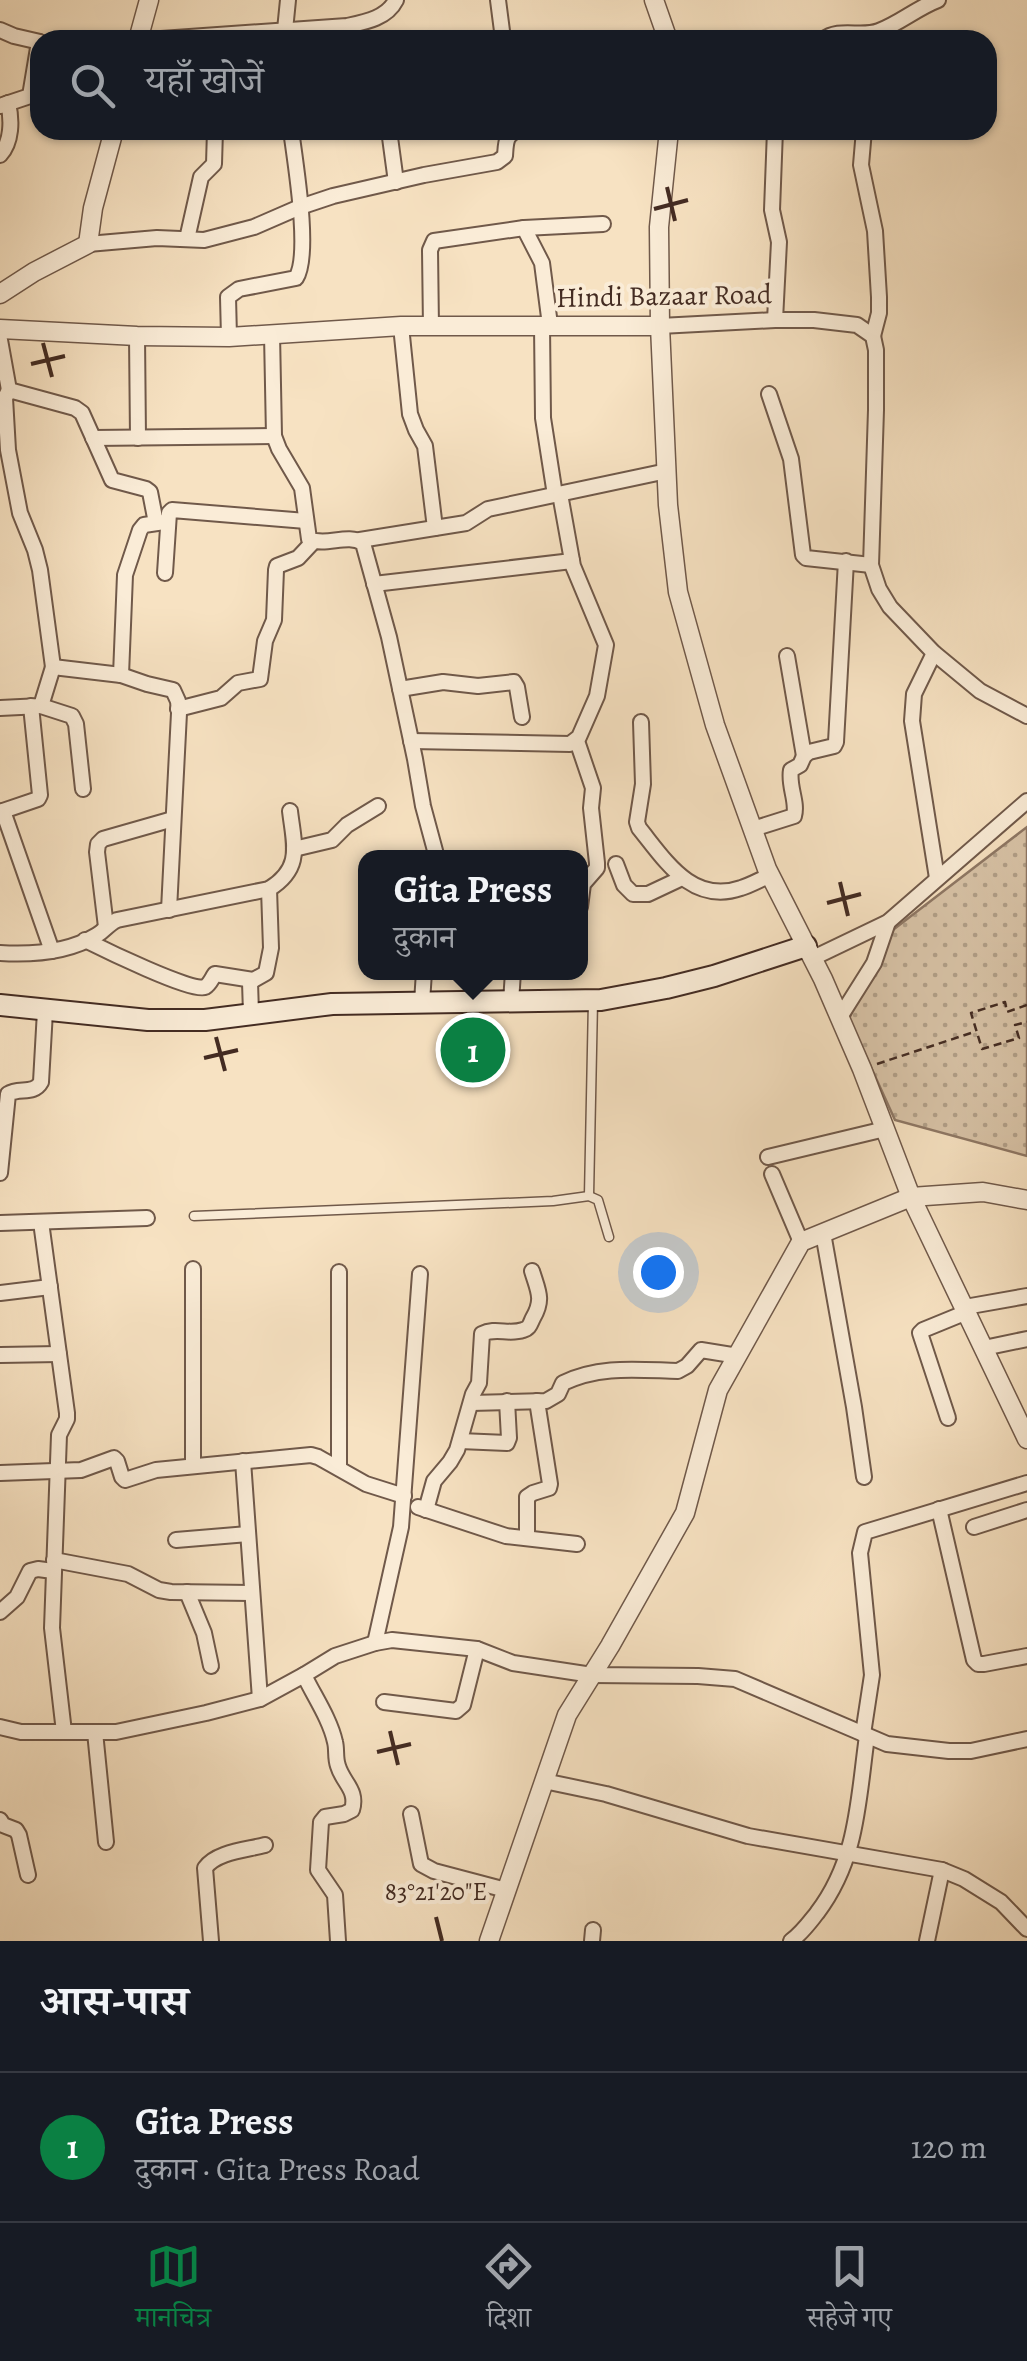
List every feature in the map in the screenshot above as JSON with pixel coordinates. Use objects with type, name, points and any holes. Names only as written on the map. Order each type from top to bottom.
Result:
[{"type":"main road","points":[[0,1004],[148,1020],[206,1020],[332,1004],[593,1000],[630,996],[810,952]]},
{"type":"street","points":[[141,30],[149,0]]},
{"type":"street","points":[[288,0],[285,30],[367,22],[391,9],[396,0]]},
{"type":"street","points":[[498,0],[502,30]]},
{"type":"street","points":[[884,30],[912,6],[938,0]]},
{"type":"street","points":[[660,5],[666,30]]},
{"type":"street","points":[[0,30],[30,40]]},
{"type":"street","points":[[0,155],[6,149],[12,123],[4,104],[30,94]]},
{"type":"street","points":[[88,244],[92,208],[111,140]]},
{"type":"street","points":[[186,239],[201,177],[214,164],[215,140]]},
{"type":"street","points":[[228,336],[227,304],[233,292],[300,274],[300,207],[292,140]]},
{"type":"street","points":[[390,140],[396,182]]},
{"type":"street","points":[[0,294],[88,244],[158,238],[204,240],[254,227],[332,196],[497,162],[505,156],[506,140]]},
{"type":"street","points":[[669,140],[659,227],[660,326],[668,506],[678,592],[715,726],[770,875],[840,1018],[910,1197],[1027,1439]]},
{"type":"street","points":[[775,140],[772,210],[779,242],[776,320]]},
{"type":"street","points":[[863,140],[860,165],[875,231],[880,297],[873,336],[876,410],[871,565],[890,607],[934,653],[980,691],[1027,716]]},
{"type":"street","points":[[431,327],[430,250],[434,241],[524,228],[603,224]]},
{"type":"street","points":[[411,740],[570,744],[577,740],[599,690],[606,645],[572,561],[557,494],[542,406],[546,325],[542,263],[524,228]]},
{"type":"street","name":"Hindi Bazaar Road","points":[[0,329],[228,336],[401,326],[660,326],[776,320],[857,324],[873,336]]},
{"type":"street","points":[[401,326],[410,414],[425,446],[435,528]]},
{"type":"street","points":[[272,334],[274,436],[302,488],[309,539],[313,542],[360,540],[466,524],[488,509],[668,471]]},
{"type":"street","points":[[136,336],[138,438]]},
{"type":"street","points":[[0,340],[8,450],[20,512],[40,570],[53,667],[36,706],[40,795],[1,812],[52,952]]},
{"type":"street","points":[[5,383],[82,413],[112,480],[150,492],[162,522],[165,573]]},
{"type":"street","points":[[769,394],[790,459],[802,555],[871,565]]},
{"type":"street","points":[[93,438],[274,436]]},
{"type":"street","points":[[121,675],[124,575],[144,526],[162,522],[177,510],[306,522]]},
{"type":"street","points":[[360,540],[389,637],[422,806],[435,850]]},
{"type":"street","points":[[178,709],[221,698],[238,683],[260,679],[265,641],[274,620],[277,566],[304,554],[313,542]]},
{"type":"street","points":[[374,584],[572,561]]},
{"type":"street","points":[[753,828],[794,816],[790,770],[800,765],[809,752],[834,746],[838,737],[846,561]]},
{"type":"street","points":[[934,653],[914,694],[912,721],[938,878]]},
{"type":"street","points":[[786,656],[804,756]]},
{"type":"street","points":[[53,667],[121,675],[174,690],[178,709],[169,910]]},
{"type":"street","points":[[400,689],[443,682],[478,686],[514,682],[522,718]]},
{"type":"street","points":[[0,708],[36,706],[72,716],[83,789]]},
{"type":"street","points":[[641,722],[643,784],[637,822],[661,858],[682,878],[710,890],[739,889],[770,875]]},
{"type":"street","points":[[577,740],[592,782],[597,863],[588,878]]},
{"type":"street","points":[[810,952],[888,922],[1027,801]]},
{"type":"street","points":[[294,849],[332,840],[347,825],[378,806]]},
{"type":"street","points":[[0,953],[52,952],[79,943],[117,920],[270,890],[292,869],[290,810]]},
{"type":"street","points":[[106,927],[98,844],[174,819]]},
{"type":"street","points":[[616,864],[624,885],[633,894],[648,894],[682,878]]},
{"type":"street","points":[[79,943],[189,985],[204,987],[212,976],[220,974],[253,980],[266,973],[270,956],[270,890]]},
{"type":"street","points":[[840,1018],[874,963],[888,922]]},
{"type":"street","points":[[251,1013],[253,980]]},
{"type":"street","points":[[422,1002],[423,980]]},
{"type":"street","points":[[511,1002],[512,980]]},
{"type":"street","points":[[0,1173],[8,1094],[33,1090],[41,1082],[45,1011]]},
{"type":"street","points":[[768,1158],[885,1129]]},
{"type":"street","points":[[772,1174],[801,1242]]},
{"type":"street","points":[[489,1941],[567,1715],[685,1512],[718,1390],[801,1242],[910,1197],[983,1192],[1027,1200]]},
{"type":"street","points":[[0,1223],[146,1218]]},
{"type":"street","points":[[41,1222],[67,1419],[59,1434],[53,1638],[64,1732]]},
{"type":"street","points":[[823,1233],[864,1476]]},
{"type":"street","points":[[192,1466],[193,1269]]},
{"type":"street","points":[[426,1510],[434,1481],[450,1462],[460,1440],[481,1377],[482,1334],[489,1330],[527,1329],[540,1308],[532,1271]]},
{"type":"street","points":[[339,1272],[339,1468]]},
{"type":"street","points":[[376,1642],[401,1528],[420,1274]]},
{"type":"street","points":[[0,1293],[50,1287]]},
{"type":"street","points":[[948,1418],[920,1333],[966,1310],[1027,1296]]},
{"type":"street","points":[[984,1348],[1027,1340]]},
{"type":"street","points":[[471,1403],[553,1398],[563,1384],[596,1371],[678,1371],[698,1351],[738,1356]]},
{"type":"street","points":[[0,1356],[59,1354]]},
{"type":"street","points":[[460,1440],[507,1442],[507,1401]]},
{"type":"street","points":[[527,1538],[527,1497],[550,1484],[537,1401]]},
{"type":"street","points":[[0,1473],[87,1469],[114,1458],[125,1480],[156,1470],[312,1456],[426,1510],[506,1536],[577,1544]]},
{"type":"street","points":[[242,1461],[260,1698]]},
{"type":"street","points":[[791,1941],[802,1933],[832,1894],[849,1856],[872,1676],[860,1554],[862,1538],[869,1529],[1027,1484]]},
{"type":"street","points":[[939,1509],[974,1660],[984,1664],[1027,1656]]},
{"type":"street","points":[[974,1527],[1027,1510]]},
{"type":"street","points":[[176,1540],[248,1534]]},
{"type":"street","points":[[0,1612],[17,1597],[30,1571],[54,1565],[128,1574],[159,1590],[252,1592]]},
{"type":"street","points":[[187,1592],[204,1633],[211,1666]]},
{"type":"street","points":[[0,1727],[21,1732],[116,1732],[206,1713],[260,1698],[334,1656],[392,1640],[477,1648],[514,1662],[592,1676],[735,1679],[887,1744],[949,1751],[1027,1740]]},
{"type":"street","points":[[384,1702],[456,1711],[462,1705],[477,1648]]},
{"type":"street","points":[[304,1676],[335,1742],[339,1769],[352,1789],[354,1802],[352,1810],[324,1817],[320,1822],[318,1870],[335,1896],[338,1941]]},
{"type":"street","points":[[95,1732],[106,1842]]},
{"type":"street","points":[[544,1781],[606,1794],[748,1836],[942,1870],[1000,1902],[1027,1929]]},
{"type":"street","points":[[411,1814],[421,1864],[506,1890]]},
{"type":"street","points":[[0,1820],[19,1835],[28,1875]]},
{"type":"street","points":[[211,1941],[206,1864],[265,1844]]},
{"type":"street","points":[[927,1941],[942,1870]]},
{"type":"lane","points":[[589,1196],[593,1000]]},
{"type":"lane","points":[[194,1216],[589,1196],[598,1200],[610,1237]]},
{"type":"path","points":[[1027,1006],[1008,1012],[1004,1002],[971,1013],[982,1049],[1019,1038],[1015,1026],[1027,1022]]},
{"type":"path","points":[[862,1069],[977,1031]]},
{"type":"shaded area","points":[[1027,827],[1027,1156],[895,1120],[849,1019],[885,936]]},
{"type":"place","name":"Gita Press","points":[[473,1050]]}]
